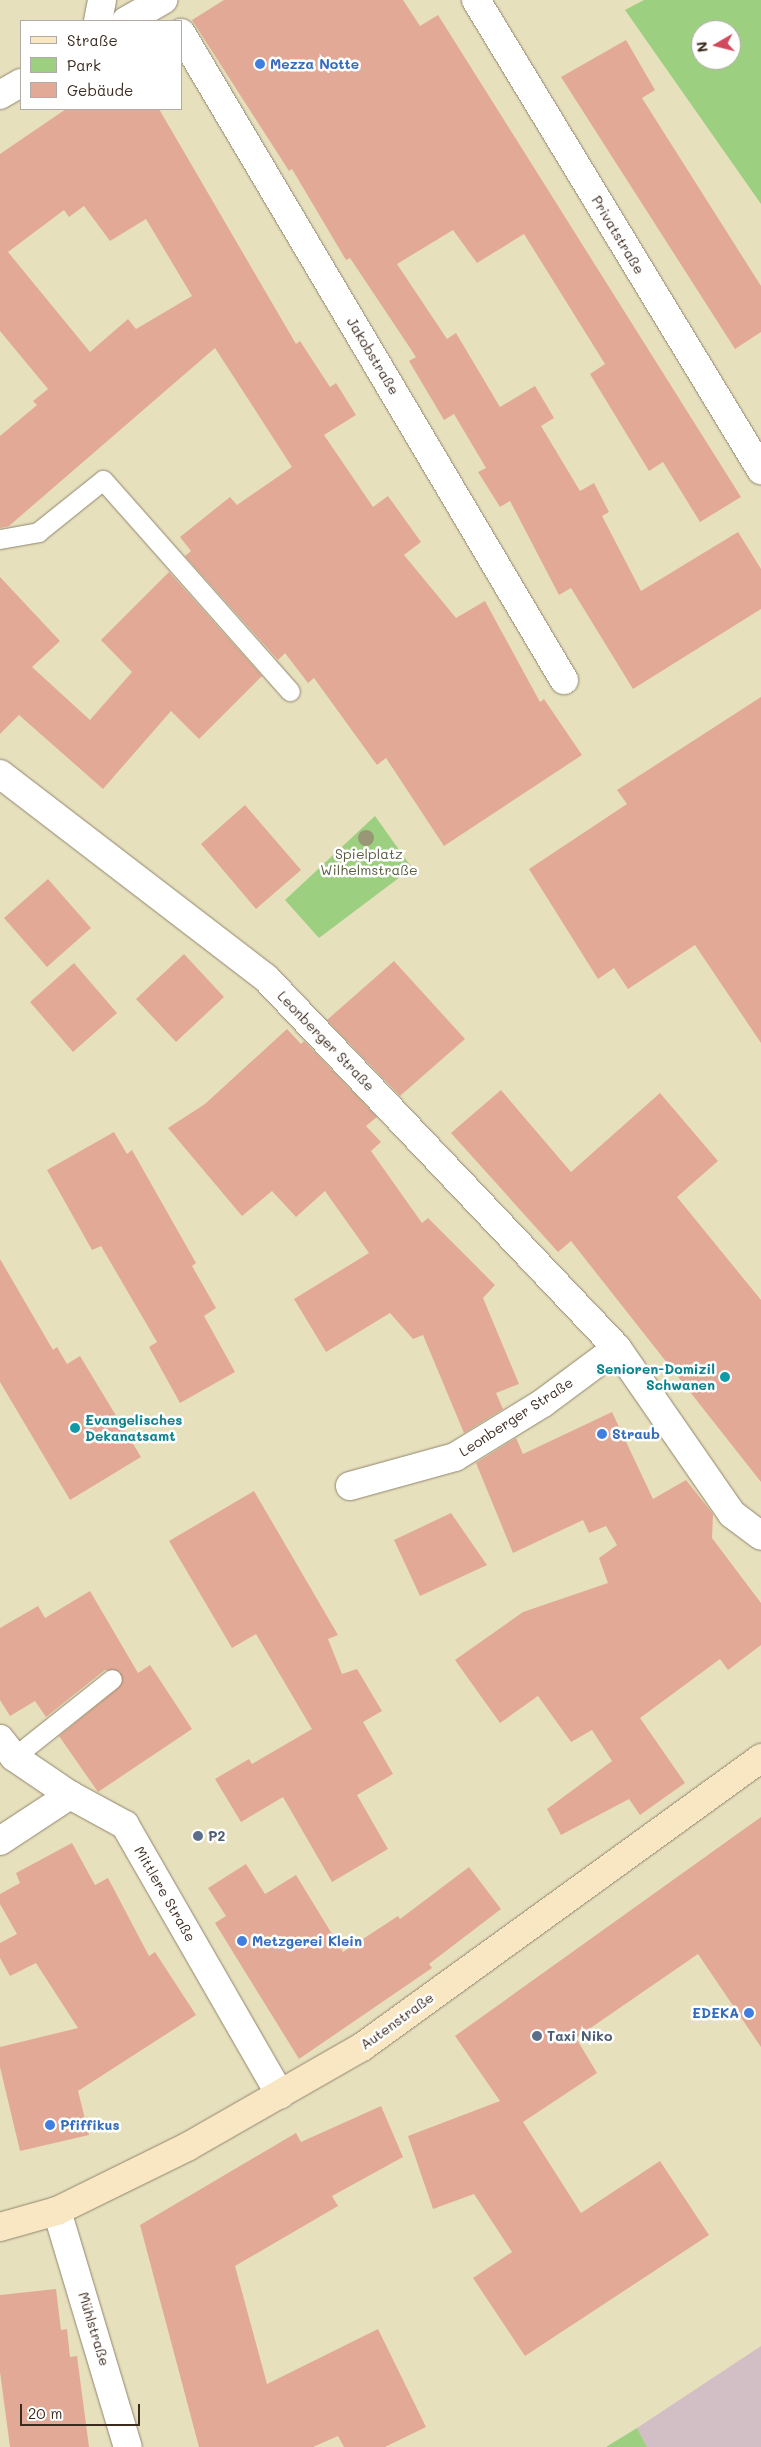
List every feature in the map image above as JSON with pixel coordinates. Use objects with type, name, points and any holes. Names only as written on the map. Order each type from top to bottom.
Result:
[{"type":"street","points":[[98,20],[102,0]]},
{"type":"street","points":[[128,20],[162,0],[173,20]]},
{"type":"street","name":"Privatstraße","points":[[476,0],[761,470]]},
{"type":"street","name":"Jakobstraße","points":[[182,35],[564,680]]},
{"type":"street","points":[[0,95],[20,84]]},
{"type":"street","name":"Leonberger Straße","points":[[0,774],[266,978],[617,1348],[732,1514],[761,1536]]},
{"type":"street","name":"Leonberger Straße","points":[[350,1486],[455,1457],[543,1403],[617,1348]]},
{"type":"street","name":"Mittlere Straße","points":[[7,1748],[70,1795],[125,1825],[280,2095]]},
{"type":"street","name":"Autenstraße","points":[[0,2227],[57,2211],[280,2095],[362,2047],[761,1758]]},
{"type":"street","points":[[0,1841],[70,1795]]},
{"type":"street","name":"Mühlstraße","points":[[57,2211],[128,2447]]},
{"type":"lane","points":[[0,539],[38,532],[103,480],[290,690]]},
{"type":"lane","points":[[7,1748],[112,1679]]},
{"type":"shaded area","points":[[761,2346],[761,2447],[647,2447],[637,2428]]},
{"type":"green space","points":[[644,0],[761,0],[761,204],[625,10]]},
{"type":"green space","name":"Spielplatz Wilhelmstraße","points":[[375,816],[412,868],[319,938],[285,900]]},
{"type":"green space","points":[[637,2428],[647,2447],[606,2447]]},
{"type":"building","points":[[224,0],[403,0],[420,26],[438,15],[741,497],[700,522],[663,462],[649,471],[590,374],[605,364],[524,234],[477,263],[453,230],[397,264],[447,339],[456,333],[500,407],[535,386],[554,418],[541,426],[580,491],[594,483],[609,512],[602,516],[641,591],[738,532],[761,569],[761,609],[633,689],[571,588],[559,595],[510,501],[500,507],[478,472],[486,468],[454,414],[444,420],[409,361],[416,357],[350,258],[346,260],[292,169],[289,171],[192,20]]},
{"type":"building","points":[[626,40],[655,90],[642,98],[761,286],[761,332],[735,349],[561,77]]},
{"type":"building","points":[[65,110],[160,110],[296,344],[300,341],[330,387],[336,383],[356,415],[324,435],[373,507],[388,496],[421,542],[404,555],[456,618],[485,601],[540,702],[544,699],[582,755],[444,846],[386,758],[377,765],[314,678],[308,683],[285,653],[278,660],[185,556],[191,551],[180,537],[230,497],[237,505],[292,467],[215,348],[9,526],[0,528],[0,436],[37,405],[33,401],[48,389],[0,331],[0,154]],"holes":[[[84,206],[110,241],[146,219],[192,296],[136,329],[128,319],[90,352],[8,252],[64,210],[69,217]]]},
{"type":"building","points":[[169,572],[262,676],[199,739],[171,711],[103,789],[19,715],[0,734],[0,577],[60,641],[32,667],[90,720],[132,672],[101,640]]},
{"type":"building","points":[[761,697],[761,1043],[695,945],[628,989],[614,968],[598,979],[529,869],[627,804],[617,790]]},
{"type":"building","points":[[245,805],[301,870],[256,909],[201,844]]},
{"type":"building","points":[[48,879],[91,928],[47,967],[4,918]]},
{"type":"building","points":[[184,954],[224,997],[176,1042],[136,999]]},
{"type":"building","points":[[394,961],[465,1039],[400,1096],[327,1020]]},
{"type":"building","points":[[74,963],[117,1013],[73,1052],[30,1002]]},
{"type":"building","points":[[287,1029],[301,1044],[304,1041],[377,1117],[366,1126],[381,1142],[371,1151],[422,1223],[428,1218],[495,1285],[483,1298],[519,1384],[496,1393],[503,1409],[464,1433],[423,1335],[413,1339],[390,1313],[326,1352],[294,1299],[369,1253],[325,1191],[296,1217],[272,1191],[242,1216],[168,1128],[205,1104]]},
{"type":"building","points":[[501,1090],[571,1172],[660,1093],[718,1161],[677,1197],[761,1300],[761,1482],[571,1241],[558,1252],[451,1133]]},
{"type":"building","points":[[114,1132],[127,1154],[132,1150],[196,1263],[192,1266],[216,1308],[204,1316],[235,1372],[180,1403],[149,1347],[157,1342],[101,1246],[92,1250],[47,1170]]},
{"type":"building","name":"Evangelisches Dekanatsamt","points":[[0,1259],[53,1350],[57,1347],[67,1364],[80,1356],[141,1457],[70,1500],[0,1382]]},
{"type":"building","points":[[612,1412],[653,1499],[686,1480],[713,1514],[712,1538],[761,1603],[761,1645],[728,1670],[720,1659],[640,1718],[685,1783],[640,1815],[629,1799],[561,1835],[547,1809],[612,1761],[592,1730],[571,1742],[538,1696],[500,1723],[455,1660],[523,1612],[608,1583],[599,1558],[617,1545],[606,1526],[589,1533],[583,1520],[513,1553],[476,1463],[516,1438],[523,1454]]},
{"type":"building","points":[[254,1491],[338,1635],[328,1639],[342,1674],[357,1669],[382,1711],[363,1722],[393,1774],[357,1795],[388,1849],[332,1882],[283,1797],[241,1822],[215,1779],[249,1759],[252,1764],[312,1729],[256,1634],[232,1648],[169,1541]]},
{"type":"building","points":[[451,1513],[487,1565],[420,1596],[394,1540]]},
{"type":"building","points":[[90,1591],[138,1673],[150,1665],[192,1729],[98,1792],[59,1736],[119,1687],[120,1672],[105,1670],[46,1717],[35,1701],[10,1716],[0,1700],[0,1628],[38,1606],[45,1618]]},
{"type":"building","points":[[761,1817],[761,2047],[698,1954],[576,2038],[597,2073],[523,2122],[581,2213],[660,2161],[709,2235],[525,2356],[473,2278],[512,2252],[474,2194],[433,2209],[408,2136],[500,2101],[455,2036]]},
{"type":"building","points":[[72,1843],[95,1885],[108,1878],[149,1956],[155,1952],[196,2015],[78,2091],[89,2135],[20,2151],[0,2067],[0,2047],[78,2028],[36,1963],[10,1976],[0,1958],[0,1943],[17,1934],[0,1904],[0,1894],[20,1883],[16,1873]]},
{"type":"building","points":[[246,1864],[265,1894],[296,1875],[343,1952],[398,1916],[400,1919],[469,1867],[501,1909],[429,1964],[432,1968],[299,2059],[215,1923],[226,1916],[208,1888]]},
{"type":"building","points":[[381,2106],[403,2157],[332,2196],[338,2206],[235,2266],[267,2384],[378,2329],[426,2427],[385,2447],[344,2447],[338,2436],[313,2447],[199,2447],[140,2225],[296,2133],[301,2142]]},
{"type":"building","points":[[56,2289],[61,2330],[67,2329],[70,2357],[77,2356],[89,2447],[10,2447],[0,2372],[0,2295]]},
{"type":"place","name":"Mezza Notte","points":[[260,64]]},
{"type":"place","name":"Senioren-Domizil Schwanen","points":[[725,1377]]},
{"type":"place","name":"Evangelisches Dekanatsamt","points":[[75,1428]]},
{"type":"place","name":"Straub","points":[[602,1434]]},
{"type":"place","name":"P2","points":[[198,1836]]},
{"type":"place","name":"Metzgerei Klein","points":[[242,1941]]},
{"type":"place","name":"EDEKA","points":[[749,2013]]},
{"type":"place","name":"Taxi Niko","points":[[537,2036]]},
{"type":"place","name":"Pfiffikus","points":[[50,2125]]}]
